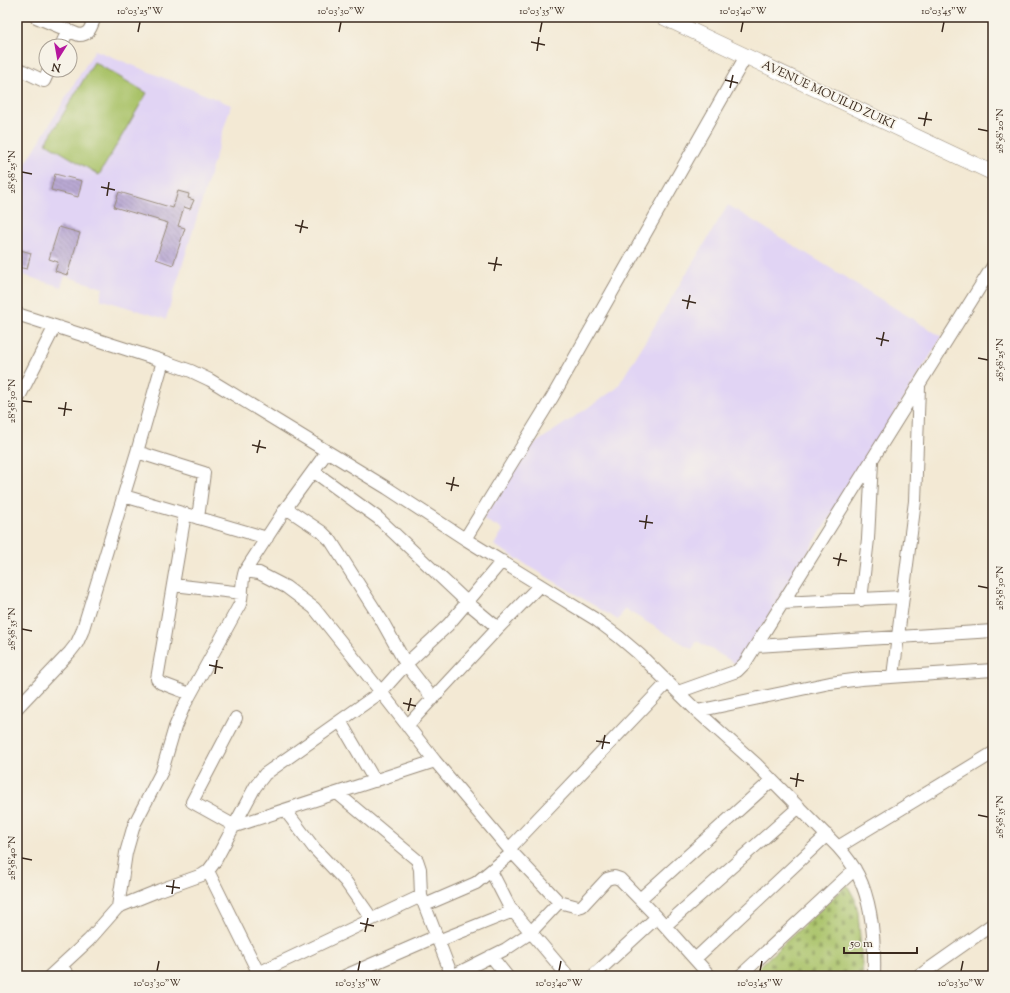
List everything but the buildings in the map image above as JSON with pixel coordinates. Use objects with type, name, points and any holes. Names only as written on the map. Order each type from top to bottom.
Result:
[{"type":"main road","name":"AVENUE MOUILID ZUIKI","points":[[663,17],[993,173]]},
{"type":"street","points":[[36,17],[79,35],[84,35],[88,32],[95,17]]},
{"type":"street","points":[[64,38],[68,30]]},
{"type":"street","points":[[465,539],[553,396],[746,56]]},
{"type":"street","points":[[17,68],[44,81],[45,78]]},
{"type":"street","points":[[678,692],[737,671],[745,663],[993,266]]},
{"type":"street","points":[[17,314],[163,361],[210,380],[387,488],[465,539],[595,619],[620,637],[640,654],[697,711],[756,764],[827,835],[855,869],[864,889],[869,909],[874,944],[874,976]]},
{"type":"street","points":[[17,401],[55,326]]},
{"type":"street","points":[[17,708],[70,652],[77,643],[82,632],[124,496],[163,361]]},
{"type":"street","points":[[893,676],[915,501],[919,386]]},
{"type":"street","points":[[137,452],[204,473],[198,518]]},
{"type":"street","points":[[118,907],[126,853],[134,825],[162,770],[175,727],[184,706],[240,604],[245,570],[286,508],[327,452]]},
{"type":"street","points":[[861,600],[868,539],[872,461]]},
{"type":"street","points":[[313,471],[378,518],[468,603],[498,628]]},
{"type":"street","points":[[124,496],[267,538]]},
{"type":"street","points":[[286,508],[322,532],[330,542],[382,621],[406,664],[433,699]]},
{"type":"street","points":[[185,514],[157,679],[161,683],[190,694]]},
{"type":"street","points":[[50,976],[100,929],[118,907],[202,875],[208,871],[214,864],[255,787],[265,774],[381,692],[406,664],[448,625],[502,562]]},
{"type":"street","points":[[245,570],[259,573],[286,587],[314,608],[435,761],[510,851],[559,902],[578,907],[582,906],[607,879],[614,877],[620,879],[657,917],[710,976]]},
{"type":"street","points":[[174,585],[242,593]]},
{"type":"street","points":[[407,726],[540,585]]},
{"type":"street","points":[[782,603],[902,597]]},
{"type":"street","points":[[756,646],[993,631]]},
{"type":"street","points":[[697,711],[830,683],[893,676],[993,670]]},
{"type":"street","points":[[208,871],[257,975],[372,919],[476,883],[510,851],[668,682]]},
{"type":"street","points":[[236,718],[192,802],[235,826],[435,761]]},
{"type":"street","points":[[340,721],[375,780]]},
{"type":"street","points":[[838,847],[993,753]]},
{"type":"street","points":[[640,899],[772,780]]},
{"type":"street","points":[[337,793],[417,860],[420,869],[423,901],[452,976],[506,949],[530,933],[559,902]]},
{"type":"street","points":[[665,926],[799,807]]},
{"type":"street","points":[[285,810],[314,848],[346,882],[372,919]]},
{"type":"street","points":[[695,959],[827,835]]},
{"type":"street","points":[[740,976],[855,869]]},
{"type":"street","points":[[490,871],[510,908],[568,976]]},
{"type":"street","points":[[345,976],[438,938],[513,911]]},
{"type":"street","points":[[593,976],[657,917]]},
{"type":"street","points":[[919,976],[993,924]]},
{"type":"street","points":[[491,956],[507,976]]},
{"type":"street","points":[[61,966],[69,976]]},
{"type":"shaded area","points":[[95,50],[231,105],[166,319],[100,299],[103,288],[65,276],[61,287],[17,273],[17,178]]},
{"type":"shaded area","points":[[728,205],[942,337],[738,665],[697,641],[692,649],[625,609],[618,620],[494,545],[503,530],[483,519],[527,449],[617,388]]},
{"type":"green space","points":[[94,62],[147,93],[99,175],[46,143]]},
{"type":"green space","points":[[847,885],[855,899],[858,912],[863,976],[749,976]]}]
